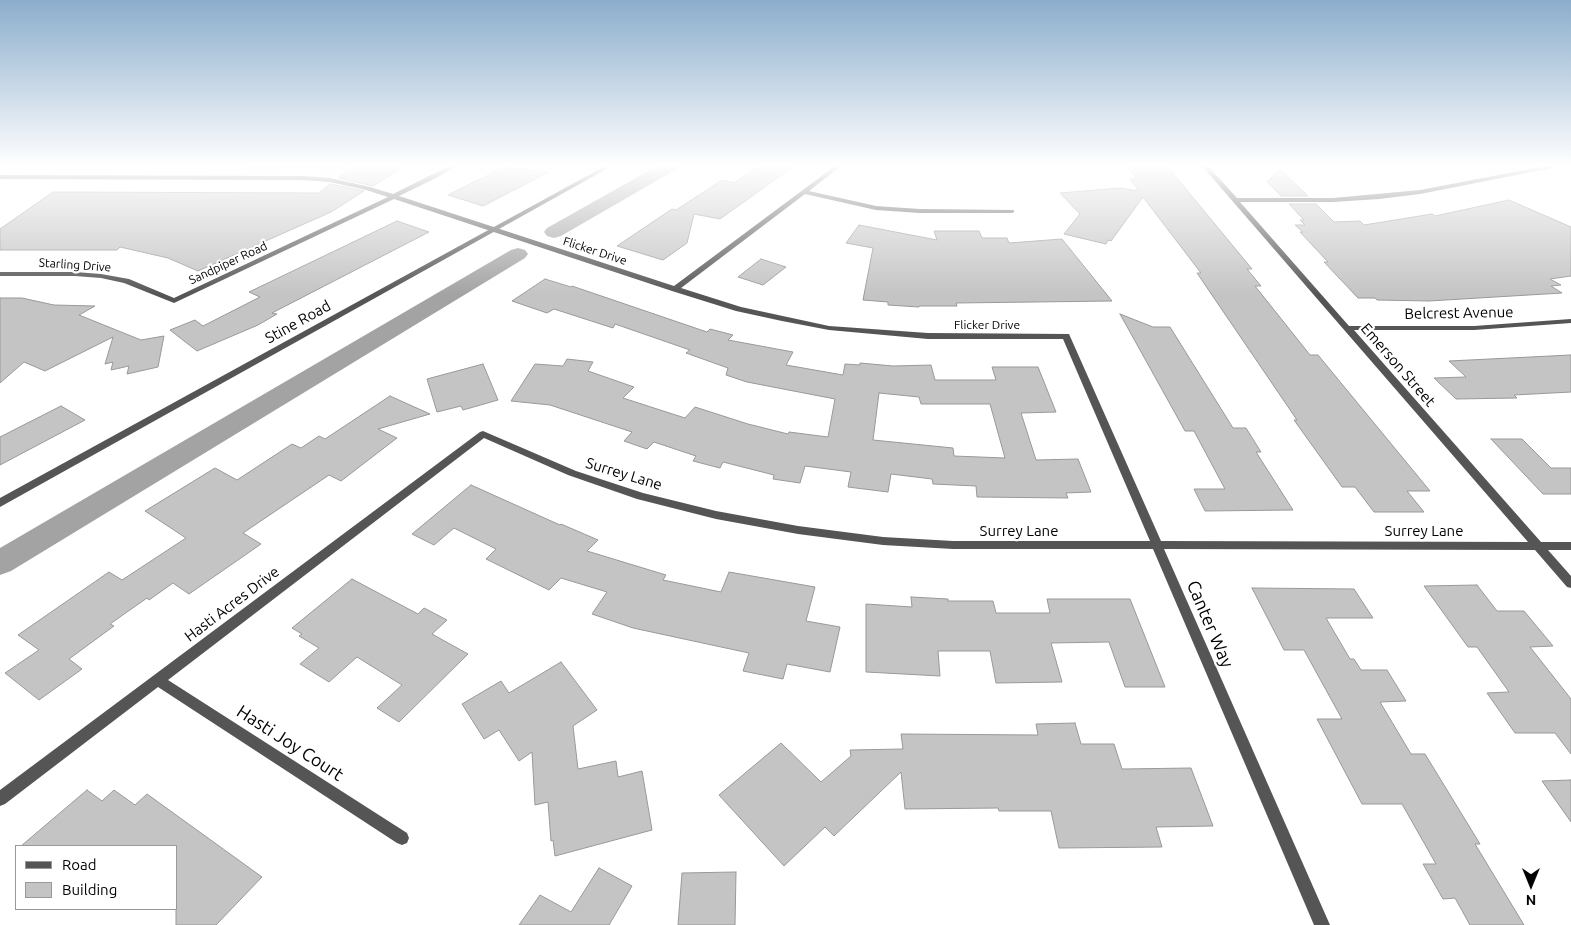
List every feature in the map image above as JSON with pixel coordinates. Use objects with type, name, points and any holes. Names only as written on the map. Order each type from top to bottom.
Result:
[{"type":"street","name":"Sandpiper Road","points":[[174,301],[368,209]]},
{"type":"street","name":"Flicker Drive","points":[[431,209],[739,309],[829,328],[928,336],[1066,336]]},
{"type":"street","name":"Stine Road","points":[[0,504],[531,209]]},
{"type":"street","points":[[676,289],[781,209]]},
{"type":"street","points":[[893,209],[1012,211]]},
{"type":"street","name":"Emerson Street","points":[[1244,209],[1571,584]]},
{"type":"street","name":"Starling Drive","points":[[0,274],[76,274],[101,276],[126,281],[174,301]]},
{"type":"street","name":"Belcrest Avenue","points":[[1348,328],[1474,328],[1571,321]]},
{"type":"street","name":"Canter Way","points":[[1066,336],[1322,925]]},
{"type":"street","name":"Surrey Lane","points":[[483,434],[572,473],[641,496],[716,515],[798,530],[883,541],[953,545],[1571,546]]},
{"type":"street","name":"Hasti Acres Drive","points":[[0,799],[483,434]]},
{"type":"street","name":"Hasti Joy Court","points":[[158,680],[402,838]]},
{"type":"building","points":[[28,209],[335,209],[198,271],[168,258],[120,247],[117,250],[0,250],[0,229]]},
{"type":"building","points":[[672,209],[734,209],[720,219],[694,214],[687,243],[663,260],[617,246]]},
{"type":"building","points":[[1075,209],[1134,209],[1111,241],[1108,240],[1106,244],[1064,234],[1080,214]]},
{"type":"building","points":[[1152,209],[1203,209],[1252,269],[1247,269],[1261,286],[1255,286],[1310,355],[1318,355],[1430,491],[1407,491],[1424,512],[1374,512],[1355,487],[1342,487],[1294,420],[1297,420],[1197,273],[1201,273]]},
{"type":"building","points":[[1294,209],[1321,209],[1334,222],[1360,221],[1364,225],[1432,214],[1435,216],[1467,209],[1530,209],[1571,227],[1571,276],[1550,279],[1561,285],[1551,286],[1562,293],[1429,301],[1358,298],[1324,262],[1328,262],[1300,232],[1303,232],[1295,225],[1305,225],[1300,220],[1304,220]]},
{"type":"building","points":[[397,221],[429,232],[272,313],[277,314],[258,325],[197,351],[170,330],[195,320],[203,326],[260,297],[249,292]]},
{"type":"building","points":[[859,225],[937,240],[934,231],[979,231],[982,238],[1007,238],[1009,243],[1062,239],[1112,301],[956,303],[957,306],[919,307],[888,305],[888,302],[863,300],[873,248],[846,243]]},
{"type":"building","points":[[761,259],[786,267],[763,285],[738,277]]},
{"type":"building","points":[[545,279],[572,286],[707,332],[710,329],[733,335],[728,340],[793,352],[786,365],[843,375],[845,364],[860,365],[860,363],[893,366],[931,365],[935,380],[996,380],[992,367],[1038,367],[1056,412],[1021,413],[1036,460],[1078,459],[1091,492],[1066,493],[1068,498],[977,497],[976,486],[933,484],[932,479],[891,474],[888,492],[848,487],[851,472],[805,466],[800,483],[773,479],[774,475],[723,462],[720,468],[693,461],[696,456],[654,442],[647,449],[624,441],[632,432],[550,405],[511,401],[535,364],[563,366],[567,359],[593,362],[588,371],[634,387],[623,398],[685,418],[695,407],[748,424],[788,434],[789,432],[828,437],[835,399],[747,382],[726,375],[728,368],[686,353],[690,350],[615,324],[613,328],[554,309],[547,313],[512,301]],"holes":[[[879,393],[919,397],[921,404],[990,404],[1005,458],[954,456],[953,448],[873,440]]]},
{"type":"building","points":[[0,298],[22,298],[54,305],[95,306],[79,315],[141,340],[164,336],[158,367],[127,374],[129,366],[111,370],[113,362],[105,364],[113,337],[45,371],[24,362],[0,383]]},
{"type":"building","points":[[1120,314],[1153,327],[1170,327],[1233,428],[1246,428],[1261,452],[1256,452],[1293,510],[1205,511],[1194,489],[1225,489],[1194,431],[1185,431]]},
{"type":"building","points":[[1571,355],[1571,392],[1514,395],[1517,398],[1456,399],[1434,378],[1466,377],[1449,361]]},
{"type":"building","points":[[483,364],[498,400],[463,410],[461,406],[437,412],[427,379]]},
{"type":"building","points":[[390,396],[430,414],[378,429],[397,438],[341,481],[329,475],[243,533],[261,544],[189,594],[173,583],[149,600],[147,598],[110,624],[114,626],[69,659],[82,669],[39,700],[5,673],[39,650],[18,635],[109,572],[122,580],[186,538],[145,511],[215,468],[237,480],[292,444],[301,448],[319,436],[325,439]]},
{"type":"building","points":[[61,406],[85,420],[0,465],[0,437]]},
{"type":"building","points":[[1491,439],[1522,439],[1551,468],[1571,468],[1571,494],[1543,494]]},
{"type":"building","points":[[471,485],[598,540],[587,551],[666,575],[663,580],[721,592],[729,572],[815,587],[806,621],[840,627],[830,672],[787,664],[783,679],[743,671],[749,653],[633,628],[592,614],[607,592],[561,578],[549,590],[486,559],[496,549],[454,528],[434,545],[412,534]]},
{"type":"building","points":[[352,579],[418,614],[424,608],[447,620],[432,634],[468,654],[399,722],[377,708],[402,685],[357,657],[329,682],[300,664],[319,648],[299,636],[302,634],[292,628]]},
{"type":"building","points":[[1477,585],[1497,611],[1524,611],[1553,646],[1530,647],[1571,699],[1571,754],[1555,733],[1515,733],[1487,693],[1509,692],[1477,647],[1468,647],[1424,586]]},
{"type":"building","points":[[1252,588],[1354,589],[1373,618],[1326,618],[1350,659],[1354,659],[1361,670],[1387,670],[1406,701],[1380,702],[1411,754],[1425,754],[1480,844],[1475,844],[1524,925],[1470,925],[1455,898],[1443,899],[1423,864],[1436,864],[1402,804],[1362,804],[1317,719],[1342,719],[1304,650],[1284,650]]},
{"type":"building","points":[[911,597],[948,599],[948,601],[993,601],[996,613],[1050,613],[1047,599],[1130,599],[1165,687],[1125,687],[1109,642],[1051,643],[1062,682],[996,683],[990,651],[938,651],[940,676],[866,672],[866,604],[912,607]]},
{"type":"building","points":[[561,662],[597,710],[573,726],[578,769],[616,761],[618,777],[642,771],[652,830],[555,856],[553,840],[551,841],[548,802],[535,805],[532,752],[519,761],[499,730],[484,739],[462,704],[501,681],[509,693]]},
{"type":"building","points":[[1075,723],[1081,744],[1114,744],[1122,769],[1191,768],[1213,826],[1156,827],[1162,847],[1059,848],[1051,811],[999,811],[998,808],[905,809],[901,772],[834,836],[825,827],[784,866],[719,795],[781,743],[821,782],[851,756],[850,750],[903,749],[901,734],[1038,735],[1036,724]]},
{"type":"building","points":[[1571,780],[1571,822],[1542,781]]},
{"type":"building","points":[[87,790],[102,801],[114,790],[135,805],[147,794],[262,877],[216,925],[176,925],[176,910],[178,910],[178,845],[22,845]]},
{"type":"building","points":[[599,868],[632,886],[609,925],[519,925],[540,895],[571,912]]},
{"type":"building","points":[[736,872],[735,925],[678,925],[682,873]]},
{"type":"waterway","points":[[554,232],[594,209]]},
{"type":"waterway","points":[[0,563],[518,254]]}]
